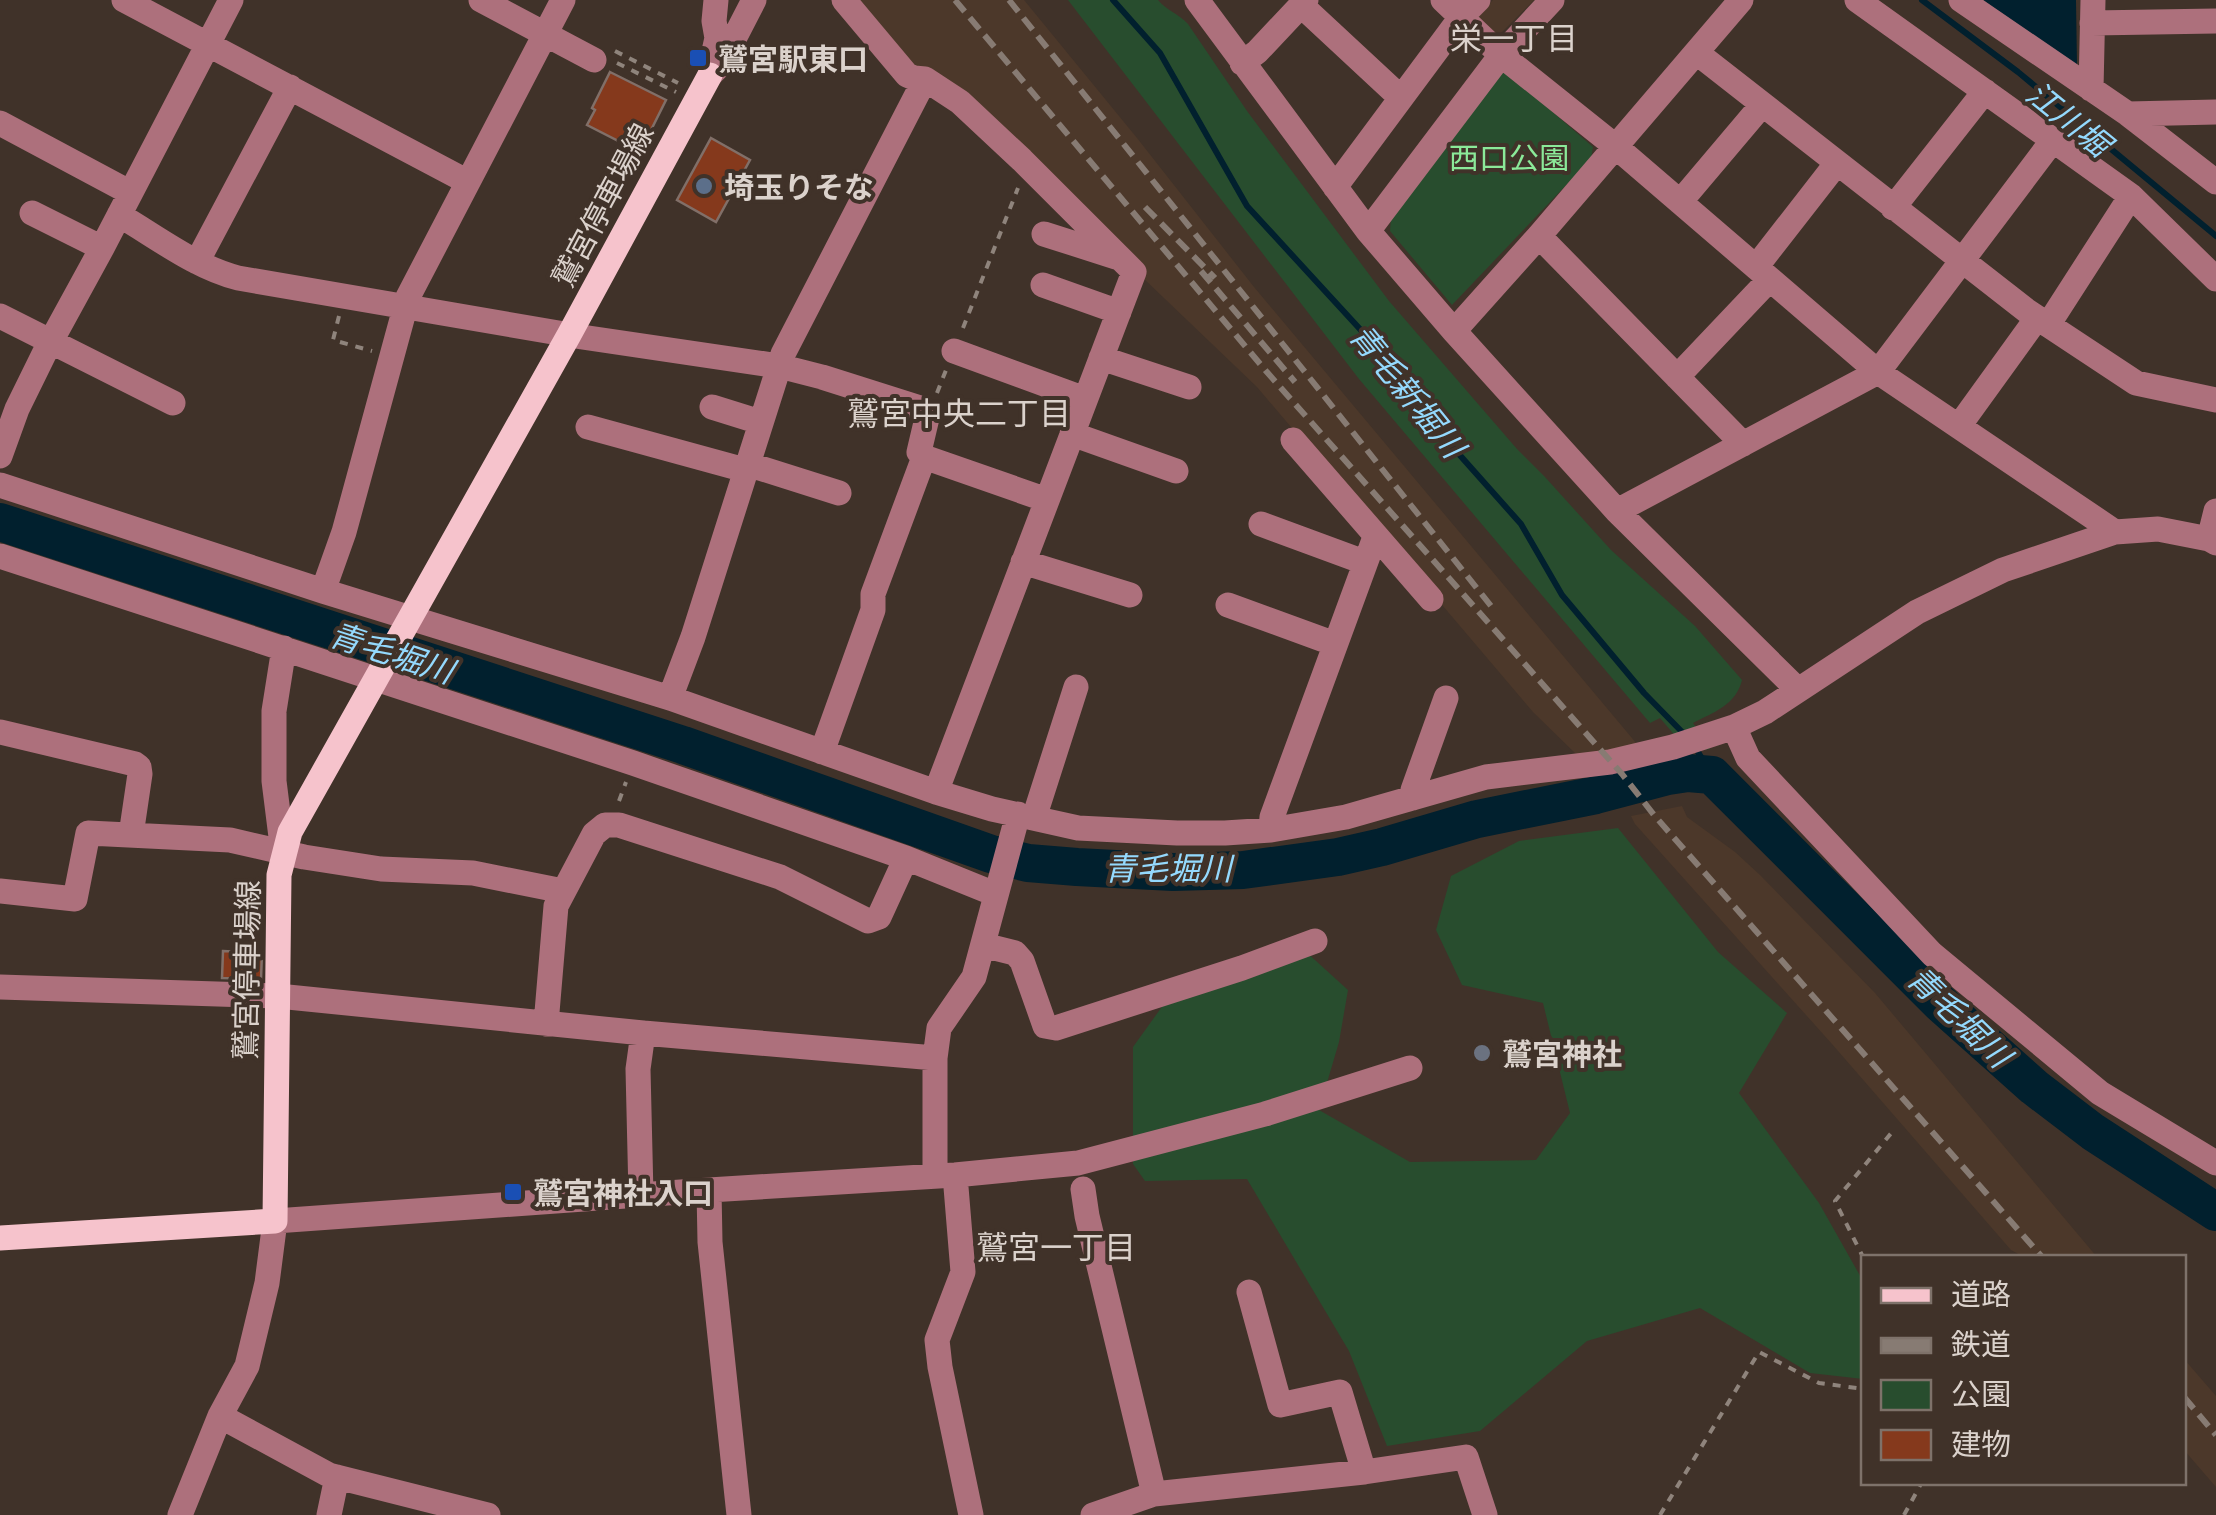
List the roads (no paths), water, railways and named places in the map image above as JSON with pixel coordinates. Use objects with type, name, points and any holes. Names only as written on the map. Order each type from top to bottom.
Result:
[{"type":"main road","name":"鷲宮停車場線","points":[[275,1221],[279,875],[290,832],[710,75]]},
{"type":"main road","points":[[0,1238],[275,1221]]},
{"type":"street","points":[[125,0],[468,182]]},
{"type":"street","points":[[0,456],[17,409],[231,0]]},
{"type":"street","points":[[481,0],[545,34],[602,54]]},
{"type":"street","points":[[322,591],[344,532],[404,307],[564,0]]},
{"type":"street","points":[[710,75],[717,38],[716,0]]},
{"type":"street","points":[[710,75],[721,64],[754,0]]},
{"type":"street","points":[[844,0],[907,74],[925,80],[960,102],[1134,272],[936,792]]},
{"type":"street","points":[[1197,0],[1368,231],[1454,330],[1617,511],[1798,690]]},
{"type":"street","points":[[1368,231],[1501,55],[1552,0]]},
{"type":"street","points":[[1454,330],[1741,0]]},
{"type":"street","points":[[1857,0],[2131,196],[2216,279]]},
{"type":"street","points":[[1961,0],[2128,114],[2216,182]]},
{"type":"street","points":[[1242,64],[1304,2],[1401,98]]},
{"type":"street","points":[[1335,186],[1401,98],[1461,5],[1501,55],[1615,146],[1878,372],[2116,532]]},
{"type":"street","points":[[2091,90],[2092,11],[2216,21]]},
{"type":"street","points":[[1696,53],[2043,322],[2136,384],[2216,400]]},
{"type":"street","points":[[670,698],[779,366],[925,80]]},
{"type":"street","points":[[198,262],[290,87]]},
{"type":"street","points":[[1893,208],[1985,92]]},
{"type":"street","points":[[1680,202],[1762,105]]},
{"type":"street","points":[[2128,114],[2216,112]]},
{"type":"street","points":[[0,124],[124,204],[198,262],[221,274],[569,335],[779,366],[923,409],[926,413],[919,452],[924,457],[1046,500]]},
{"type":"street","points":[[1617,511],[1878,372],[2052,140]]},
{"type":"street","points":[[1677,377],[1763,273],[1836,163]]},
{"type":"street","points":[[1959,426],[2043,322],[2131,196]]},
{"type":"street","points":[[32,213],[102,248]]},
{"type":"street","points":[[1044,234],[1120,258]]},
{"type":"street","points":[[1539,236],[1743,444]]},
{"type":"street","points":[[1043,285],[1118,312]]},
{"type":"street","points":[[0,316],[173,404]]},
{"type":"street","points":[[954,351],[1085,399]]},
{"type":"street","points":[[1101,358],[1189,386]]},
{"type":"street","points":[[712,407],[760,422]]},
{"type":"street","points":[[588,427],[839,493]]},
{"type":"street","points":[[1072,434],[1176,471]]},
{"type":"street","points":[[1294,440],[1431,600]]},
{"type":"street","points":[[822,752],[873,610],[873,594],[924,457]]},
{"type":"street","points":[[0,485],[322,591],[408,624],[670,698],[1022,819],[1078,828],[1193,833],[1272,830],[1346,817],[1497,775],[1592,764],[1673,746],[1764,712],[1918,612],[2003,570],[2116,532],[2158,529],[2212,541],[2216,511]]},
{"type":"street","points":[[1261,524],[1364,562]]},
{"type":"street","points":[[1272,830],[1272,817],[1375,537]]},
{"type":"street","points":[[0,556],[379,676],[996,890]]},
{"type":"street","points":[[1023,562],[1130,595]]},
{"type":"street","points":[[1228,606],[1335,644]]},
{"type":"street","points":[[283,853],[274,781],[274,710],[284,648]]},
{"type":"street","points":[[971,1515],[937,1340],[963,1272],[945,1176],[934,1058],[939,1028],[974,977],[996,890],[1076,688]]},
{"type":"street","points":[[1413,798],[1446,698]]},
{"type":"street","points":[[1723,730],[1932,954],[2100,1093],[2216,1163]]},
{"type":"street","points":[[0,732],[139,767],[131,835]]},
{"type":"street","points":[[546,1024],[556,906],[594,834],[604,825],[780,876],[868,920],[879,917],[906,858]]},
{"type":"street","points":[[0,891],[76,899],[88,833],[230,840],[381,869],[473,873],[563,891]]},
{"type":"street","points":[[983,945],[1015,953],[1022,961],[1045,1026],[1056,1028],[1315,941]]},
{"type":"street","points":[[0,987],[278,996],[934,1058]]},
{"type":"street","points":[[641,1195],[638,1069],[643,1033]]},
{"type":"street","points":[[180,1515],[220,1416],[247,1366],[267,1283],[275,1221],[1009,1172],[1078,1163],[1265,1114],[1410,1068]]},
{"type":"street","points":[[1083,1189],[1154,1494]]},
{"type":"street","points":[[709,1190],[710,1242],[739,1515]]},
{"type":"street","points":[[1249,1292],[1280,1404],[1340,1392],[1364,1472]]},
{"type":"street","points":[[220,1416],[329,1475],[418,1506],[488,1515]]},
{"type":"street","points":[[1093,1515],[1154,1494],[1466,1458],[1485,1515]]},
{"type":"street","points":[[330,1515],[337,1477]]},
{"type":"water","points":[[1983,0],[2076,0],[2077,66]]},
{"type":"waterway","name":"青毛新堀川","points":[[1113,0],[1160,53],[1247,206],[1381,352],[1425,416],[1521,524],[1562,595],[1644,693],[1687,737]]},
{"type":"waterway","name":"江川堀","points":[[1922,0],[2018,72],[2216,236]]},
{"type":"waterway","name":"青毛堀川","points":[[0,522],[683,745],[991,854],[1028,863],[1173,872],[1243,870],[1338,857],[1477,819],[1668,776],[1712,775],[1940,1003],[2034,1087],[2093,1132],[2216,1212]]},
{"type":"waterway","name":"青毛新堀川","points":[[1695,747],[1712,775]]},
{"type":"railway","points":[[955,0],[1266,371],[2040,1255]]},
{"type":"railway","points":[[1009,0],[1495,611]]},
{"type":"railway","points":[[1145,207],[1215,278]]},
{"type":"railway","points":[[1201,271],[1295,382]]},
{"type":"railway","points":[[2186,1399],[2216,1435]]},
{"type":"place","name":"鷲宮駅東口","points":[[698,58]]},
{"type":"place","name":"埼玉りそな","points":[[704,186]]},
{"type":"place","name":"鷲宮神社","points":[[1482,1053]]},
{"type":"place","name":"鷲宮神社入口","points":[[513,1192]]},
{"type":"district","name":"栄一丁目","points":[[1514,37]]},
{"type":"district","name":"鷲宮中央二丁目","points":[[959,412]]},
{"type":"district","name":"鷲宮一丁目","points":[[1056,1246]]},
{"type":"park label","name":"西口公園","points":[[1509,157]]}]
